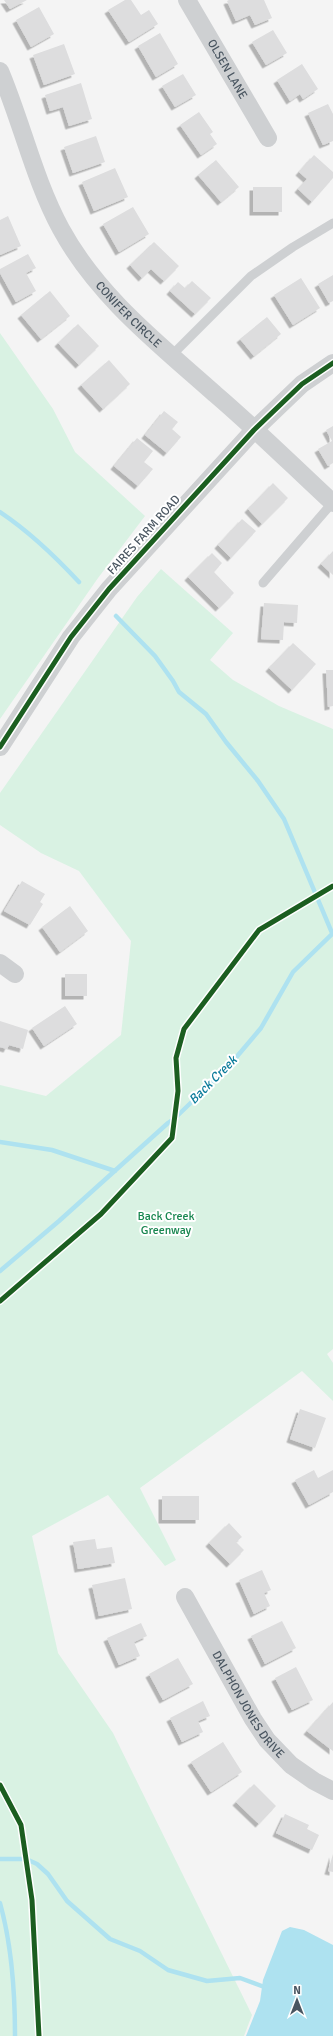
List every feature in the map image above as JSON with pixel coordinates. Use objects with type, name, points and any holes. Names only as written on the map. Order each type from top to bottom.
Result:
[{"type":"street","name":"OLSEN LANE","points":[[187,0],[268,138]]},
{"type":"street","name":"CONIFER CIRCLE","points":[[0,71],[29,156],[62,230],[95,280],[156,343],[216,395],[333,502]]},
{"type":"street","name":"FAIRES FARM ROAD","points":[[0,747],[72,638],[109,589],[254,430],[302,384],[333,363]]},
{"type":"street","points":[[0,963],[15,974]]},
{"type":"street","name":"DALPHON JONES DRIVE","points":[[185,1598],[253,1719],[267,1740],[291,1765],[314,1781],[333,1791]]},
{"type":"lane","points":[[171,356],[251,276],[293,247],[333,223]]},
{"type":"lane","points":[[263,583],[333,502]]},
{"type":"green space","points":[[0,333],[53,409],[75,452],[145,516],[98,578],[0,719]]},
{"type":"green space","name":"Back Creek Greenway","points":[[161,569],[233,633],[210,660],[233,680],[279,706],[333,729],[333,1349],[327,1354],[333,1363],[333,1401],[302,1371],[140,1488],[176,1560],[165,1566],[108,1495],[32,1536],[58,1653],[113,1733],[252,2015],[244,2036],[0,2036],[0,1085],[46,1096],[121,1035],[131,941],[79,871],[41,853],[0,825],[0,793],[137,597]]},
{"type":"water","points":[[290,1927],[304,1930],[333,1945],[333,2036],[246,2036],[260,2001],[263,1980],[282,1931]]},
{"type":"building","points":[[4,0],[27,0],[10,9]]},
{"type":"building","points":[[125,0],[131,0],[141,15],[149,10],[158,24],[129,42],[108,10]]},
{"type":"building","points":[[264,0],[272,18],[255,25],[250,15],[236,21],[227,1]]},
{"type":"building","points":[[39,7],[54,34],[31,47],[16,20]]},
{"type":"building","points":[[273,30],[287,53],[266,65],[252,42]]},
{"type":"building","points":[[160,33],[178,64],[156,77],[138,46]]},
{"type":"building","points":[[64,44],[75,74],[44,85],[33,55]]},
{"type":"building","points":[[302,64],[318,89],[303,99],[300,94],[290,101],[277,80]]},
{"type":"building","points":[[183,74],[196,95],[175,107],[162,86]]},
{"type":"building","points":[[81,83],[92,119],[69,126],[63,107],[50,111],[45,95]]},
{"type":"building","points":[[328,104],[333,114],[333,141],[323,145],[308,113]]},
{"type":"building","points":[[199,112],[213,132],[210,134],[217,144],[201,155],[180,125]]},
{"type":"building","points":[[96,136],[105,162],[73,173],[64,147]]},
{"type":"building","points":[[314,155],[333,172],[333,178],[312,202],[298,189],[307,179],[299,172]]},
{"type":"building","points":[[216,160],[239,187],[221,202],[198,175]]},
{"type":"building","points":[[115,168],[128,197],[94,211],[82,182]]},
{"type":"building","points":[[253,187],[282,187],[282,212],[253,212]]},
{"type":"building","points":[[133,207],[149,234],[119,252],[103,224]]},
{"type":"building","points":[[8,216],[21,246],[0,255],[0,220]]},
{"type":"building","points":[[154,242],[179,266],[164,281],[151,269],[142,278],[130,265]]},
{"type":"building","points":[[28,254],[36,268],[26,273],[36,291],[16,302],[0,273],[0,269]]},
{"type":"building","points":[[333,275],[333,301],[329,303],[318,284]]},
{"type":"building","points":[[301,278],[320,308],[293,325],[274,295]]},
{"type":"building","points":[[192,281],[211,298],[195,314],[170,291],[178,282],[185,288]]},
{"type":"building","points":[[50,291],[70,316],[41,339],[21,315]]},
{"type":"building","points":[[267,317],[281,334],[254,356],[240,339]]},
{"type":"building","points":[[78,324],[99,346],[79,365],[58,343]]},
{"type":"building","points":[[109,360],[130,384],[103,409],[81,385]]},
{"type":"building","points":[[164,411],[178,422],[172,429],[181,437],[167,453],[145,435]]},
{"type":"building","points":[[333,426],[333,463],[328,466],[318,449],[332,441],[326,430]]},
{"type":"building","points":[[137,438],[153,451],[144,462],[153,469],[138,486],[114,466]]},
{"type":"building","points":[[273,483],[288,498],[262,524],[248,509]]},
{"type":"building","points":[[242,519],[256,531],[231,558],[218,545]]},
{"type":"building","points":[[333,551],[333,575],[321,564]]},
{"type":"building","points":[[212,553],[222,563],[214,572],[234,593],[219,608],[188,577]]},
{"type":"building","points":[[264,603],[298,605],[297,623],[284,622],[283,640],[261,639]]},
{"type":"building","points":[[293,643],[316,664],[292,690],[269,668]]},
{"type":"building","points":[[326,670],[333,670],[333,706],[328,707]]},
{"type":"building","points":[[22,881],[45,894],[40,902],[43,904],[30,925],[4,911]]},
{"type":"building","points":[[70,906],[88,931],[60,952],[42,927]]},
{"type":"building","points":[[65,974],[87,974],[87,996],[65,996]]},
{"type":"building","points":[[65,1006],[77,1024],[44,1046],[32,1028]]},
{"type":"building","points":[[0,1021],[28,1030],[23,1049],[9,1045],[7,1049],[0,1047]]},
{"type":"building","points":[[300,1409],[326,1418],[315,1448],[290,1439]]},
{"type":"building","points":[[314,1470],[318,1478],[333,1470],[333,1492],[309,1505],[295,1480]]},
{"type":"building","points":[[162,1496],[199,1496],[199,1520],[162,1520]]},
{"type":"building","points":[[229,1523],[242,1537],[236,1542],[244,1550],[230,1564],[209,1543]]},
{"type":"building","points":[[95,1539],[97,1549],[112,1547],[115,1563],[78,1569],[73,1542]]},
{"type":"building","points":[[262,1570],[271,1590],[264,1593],[270,1606],[254,1614],[239,1580]]},
{"type":"building","points":[[125,1578],[132,1609],[99,1616],[92,1585]]},
{"type":"building","points":[[282,1621],[296,1648],[265,1664],[251,1636]]},
{"type":"building","points":[[141,1623],[147,1636],[134,1642],[140,1656],[119,1665],[107,1638]]},
{"type":"building","points":[[178,1658],[193,1684],[163,1700],[149,1674]]},
{"type":"building","points":[[296,1667],[313,1700],[292,1710],[275,1678]]},
{"type":"building","points":[[203,1701],[210,1716],[198,1721],[203,1732],[182,1742],[170,1718]]},
{"type":"building","points":[[333,1702],[333,1751],[307,1731]]},
{"type":"building","points":[[223,1742],[242,1772],[211,1792],[191,1762]]},
{"type":"building","points":[[254,1784],[276,1806],[259,1824],[236,1802]]},
{"type":"building","points":[[285,1814],[309,1825],[307,1829],[319,1835],[312,1850],[276,1833]]},
{"type":"building","points":[[333,1854],[333,1872],[328,1871]]},
{"type":"waterway","points":[[0,512],[41,544],[79,582]]},
{"type":"waterway","points":[[116,616],[155,656],[179,692],[206,714],[226,742],[258,781],[284,819],[332,933]]},
{"type":"waterway","name":"Back Creek","points":[[0,1271],[175,1118],[228,1067],[261,1028],[293,972],[333,933]]},
{"type":"waterway","points":[[0,1142],[52,1150],[115,1171]]},
{"type":"waterway","points":[[0,1859],[26,1859],[37,1864],[48,1874],[67,1901],[110,1939],[140,1951],[168,1970],[207,1981],[240,1978],[267,1988]]},
{"type":"waterway","name":"Back Creek","points":[[0,1903],[12,1969],[15,2036]]},
{"type":"cycle path","points":[[0,747],[71,637],[109,589],[254,430],[302,384],[333,363]]},
{"type":"cycle path","points":[[0,1301],[101,1214],[172,1138],[178,1091],[176,1058],[184,1029],[259,930],[333,886]]},
{"type":"cycle path","points":[[0,1785],[21,1825],[32,1900],[39,2036]]}]
